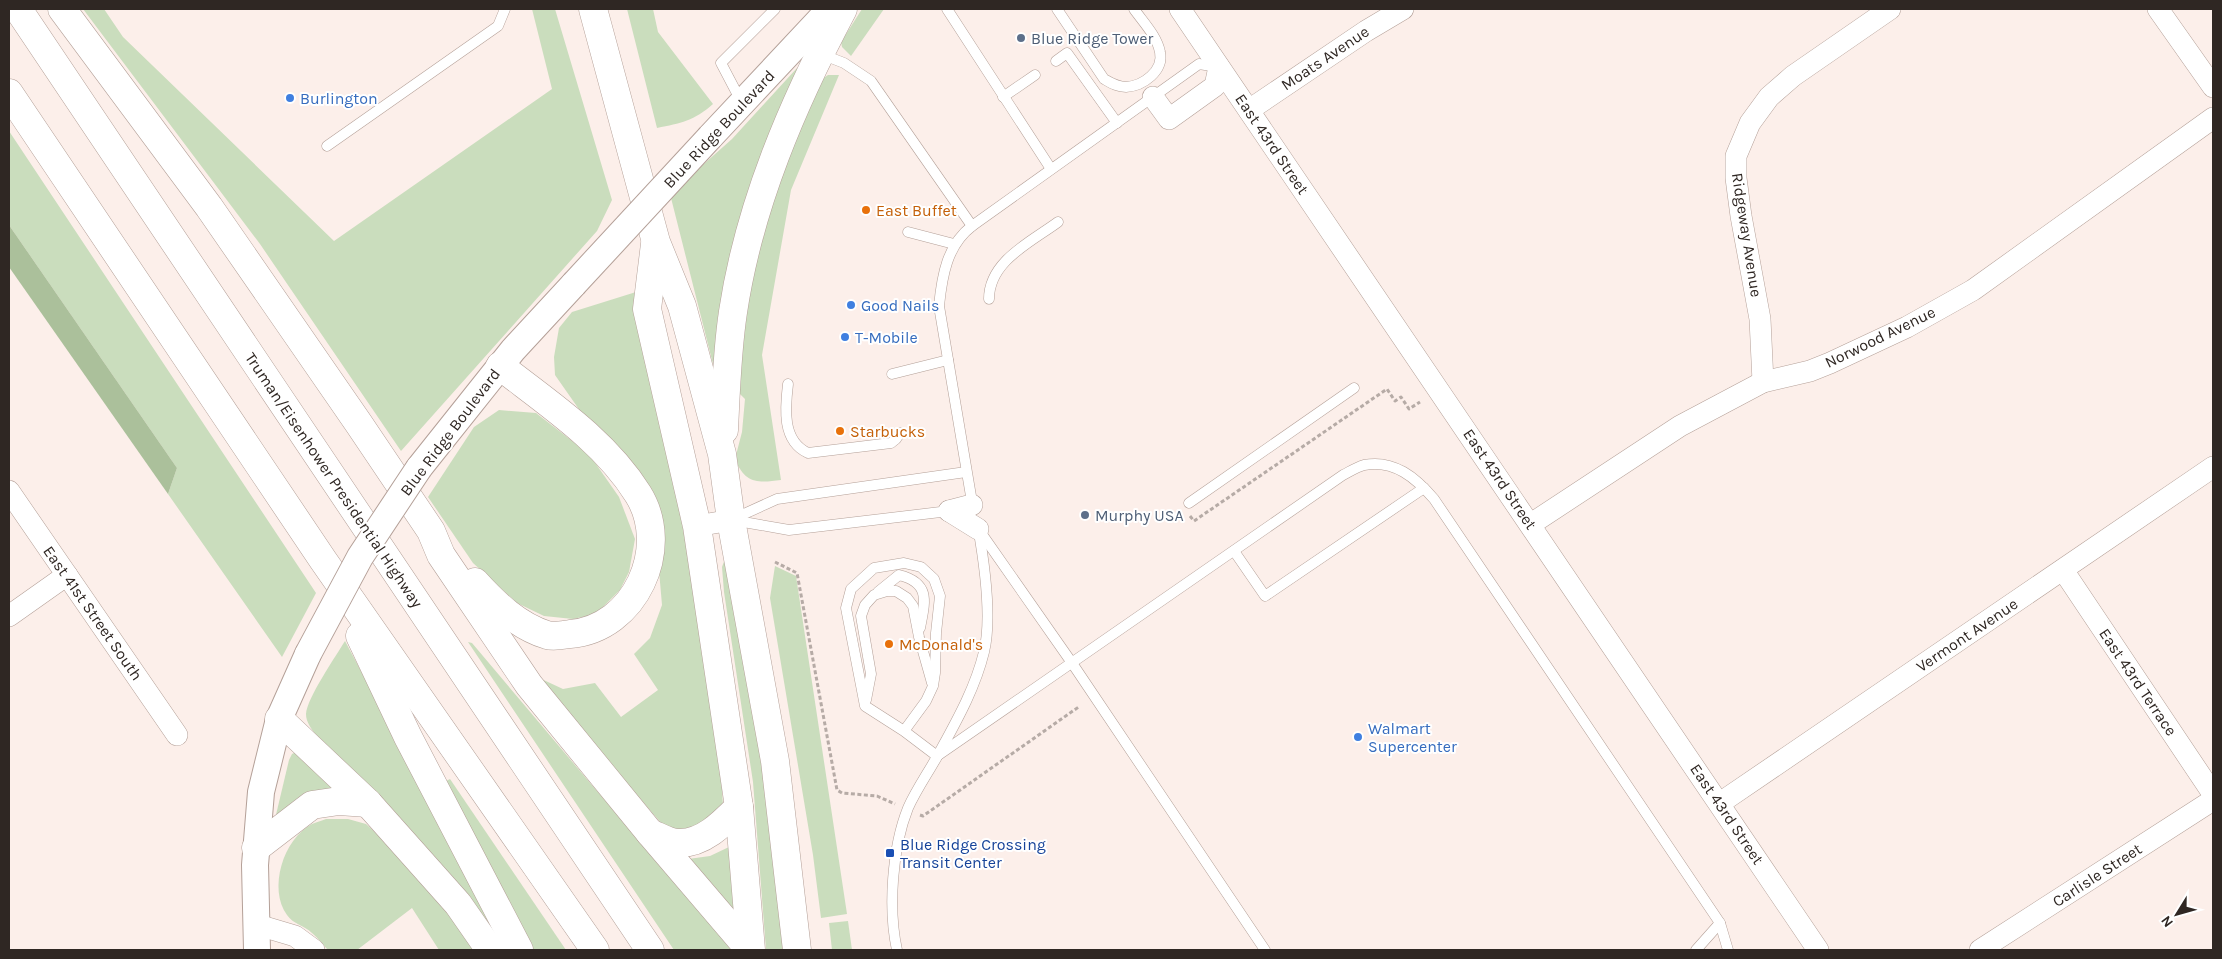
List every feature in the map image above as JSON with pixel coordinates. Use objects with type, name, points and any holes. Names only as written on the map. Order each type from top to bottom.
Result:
[{"type":"main road","name":"Truman/Eisenhower Presidential Highway","points":[[18,9],[650,950]]},
{"type":"main road","points":[[62,9],[209,207],[431,532],[496,606],[549,636],[582,633],[612,620],[637,592],[646,574],[652,551],[650,522],[638,494],[597,442],[500,366]]},
{"type":"main road","points":[[593,9],[656,242],[682,306],[722,454],[731,520],[775,761],[797,950]]},
{"type":"main road","points":[[722,454],[727,366],[733,311],[748,242],[776,152],[820,54],[828,12]]},
{"type":"main road","points":[[9,93],[323,560],[595,950]]},
{"type":"main road","points":[[656,242],[647,309],[697,526],[739,807],[751,950]]},
{"type":"main road","points":[[431,532],[441,555],[530,685],[650,833],[751,950]]},
{"type":"main road","points":[[323,560],[408,737],[519,950]]},
{"type":"main road","points":[[279,719],[368,803],[458,904],[490,950]]},
{"type":"main road","points":[[256,848],[312,805],[339,801],[368,803]]},
{"type":"main road","points":[[650,833],[678,844],[697,841],[719,827],[739,807]]},
{"type":"street","name":"East 43rd Street","points":[[1180,9],[1531,524],[1818,950]]},
{"type":"street","name":"Moats Avenue","points":[[1248,110],[1366,31],[1403,9]]},
{"type":"street","name":"Ridgeway Avenue","points":[[1763,382],[1760,319],[1741,216],[1736,178],[1736,156],[1750,123],[1769,98],[1793,76],[1890,9]]},
{"type":"street","points":[[2158,9],[2213,87]]},
{"type":"street","name":"Blue Ridge Boulevard","points":[[258,950],[255,865],[260,792],[279,719],[308,654],[360,557],[419,468],[500,366],[828,12]]},
{"type":"street","points":[[1153,97],[1169,119],[1215,86],[1219,67]]},
{"type":"street","name":"Norwood Avenue","points":[[1531,524],[1680,426],[1763,382],[1810,371],[1830,363],[1907,327],[1973,290],[2213,118]]},
{"type":"street","name":"Vermont Avenue","points":[[1720,803],[2213,467]]},
{"type":"street","name":"East 41st Street South","points":[[9,491],[177,735]]},
{"type":"street","points":[[949,511],[972,505]]},
{"type":"street","points":[[949,511],[978,529]]},
{"type":"street","points":[[697,526],[731,520]]},
{"type":"street","name":"East 43rd Terrace","points":[[2063,570],[2213,794]]},
{"type":"street","points":[[9,616],[67,575]]},
{"type":"street","name":"Carlisle Street","points":[[1980,950],[2213,800]]},
{"type":"street","points":[[258,925],[295,936],[314,950]]},
{"type":"lane","points":[[327,146],[498,26],[505,9]]},
{"type":"lane","points":[[742,104],[721,63],[775,9]]},
{"type":"lane","points":[[947,9],[1002,97],[1051,170]]},
{"type":"lane","points":[[1057,9],[1104,79],[1116,86],[1126,87],[1140,84],[1150,77],[1159,66],[1160,53],[1156,41],[1134,9]]},
{"type":"lane","points":[[1056,61],[1067,53],[1117,123]]},
{"type":"lane","points":[[820,54],[844,63],[871,81],[972,226]]},
{"type":"lane","points":[[1002,97],[1035,75]]},
{"type":"lane","points":[[897,950],[894,933],[893,901],[900,831],[909,807],[966,701],[984,650],[986,626],[985,593],[978,529],[966,472],[939,306],[941,281],[954,244],[961,234],[1153,97]]},
{"type":"lane","points":[[989,299],[992,278],[1000,266],[1058,222]]},
{"type":"lane","points":[[908,232],[954,244]]},
{"type":"lane","points":[[892,374],[948,360]]},
{"type":"lane","points":[[788,384],[787,414],[790,436],[793,444],[808,453],[891,443],[900,432]]},
{"type":"lane","points":[[1189,503],[1354,388]]},
{"type":"lane","points":[[937,756],[1343,475],[1364,465],[1391,465],[1412,477],[1424,488],[1720,923],[1728,950]]},
{"type":"lane","points":[[731,520],[777,499],[966,472]]},
{"type":"lane","points":[[1234,551],[1265,596],[1424,488]]},
{"type":"lane","points":[[731,520],[789,530],[949,511]]},
{"type":"lane","points":[[978,529],[1072,663],[1265,950]]},
{"type":"lane","points":[[904,731],[926,702],[933,686],[940,596],[934,579],[921,567],[904,563],[874,568],[852,589],[846,608],[865,706],[904,731],[937,756]]},
{"type":"lane","points":[[865,706],[871,674],[861,616],[865,605],[874,595],[899,575],[916,581],[922,590],[925,600],[918,637]]},
{"type":"lane","points":[[874,595],[887,591],[896,591],[907,598],[913,606],[918,637],[933,686]]},
{"type":"lane","points":[[1696,950],[1720,923]]},
{"type":"path","points":[[1190,516],[1194,520],[1387,390],[1395,401],[1401,397],[1410,409],[1420,402]]},
{"type":"path","points":[[775,562],[797,573],[837,790],[842,794],[877,796],[895,804]]},
{"type":"path","points":[[920,815],[924,816],[1080,706]]},
{"type":"green space","points":[[83,9],[104,9],[123,37],[334,241],[552,89],[532,9],[555,9],[612,200],[597,231],[401,451],[260,244]]},
{"type":"green space","points":[[627,9],[653,9],[658,32],[713,104],[700,114],[687,120],[657,128]]},
{"type":"green space","points":[[862,9],[884,9],[851,56],[842,47],[841,42]]},
{"type":"green space","points":[[797,68],[804,73],[717,380],[670,194],[732,139]]},
{"type":"green space","points":[[828,75],[839,75],[791,190],[762,355],[781,480],[766,482],[753,480],[743,473],[735,459],[742,432],[745,399],[738,392],[746,288],[772,189],[822,79]]},
{"type":"green space","points":[[9,131],[316,593],[282,657],[168,494],[177,468],[9,225]]},
{"type":"green space","points":[[9,225],[177,468],[168,494],[9,267]]},
{"type":"green space","points":[[636,292],[679,503],[720,757],[723,806],[689,833],[663,825],[535,676],[563,689],[595,683],[621,717],[658,690],[634,654],[650,638],[662,605],[658,559],[646,505],[555,375],[554,357],[559,328],[572,312]]},
{"type":"green space","points":[[499,410],[536,413],[589,454],[619,497],[635,539],[629,572],[620,590],[596,614],[573,619],[544,616],[517,603],[473,563],[428,497],[474,427]]},
{"type":"green space","points":[[726,556],[729,556],[791,950],[766,950],[753,782],[724,592],[722,567]]},
{"type":"green space","points":[[775,566],[796,576],[847,914],[821,918],[813,855],[770,598]]},
{"type":"green space","points":[[345,641],[509,950],[503,950],[309,725],[306,714],[311,698]]},
{"type":"green space","points":[[468,642],[472,643],[716,928],[731,950],[674,950]]},
{"type":"green space","points":[[296,752],[342,794],[275,819],[289,760],[292,754]]},
{"type":"green space","points":[[450,779],[566,950],[533,950],[446,781]]},
{"type":"green space","points":[[326,819],[348,819],[366,824],[388,844],[479,950],[439,950],[412,908],[357,950],[328,950],[309,931],[292,921],[281,904],[279,892],[279,879],[286,853],[302,831],[312,824]]},
{"type":"green space","points":[[729,847],[739,927],[681,860],[710,856]]},
{"type":"green space","points":[[848,921],[852,950],[832,950],[829,923]]},
{"type":"place","name":"Blue Ridge Tower","points":[[1021,38]]},
{"type":"place","name":"Burlington","points":[[290,98]]},
{"type":"place","name":"East Buffet","points":[[866,210]]},
{"type":"place","name":"Good Nails","points":[[851,305]]},
{"type":"place","name":"T-Mobile","points":[[845,337]]},
{"type":"place","name":"Starbucks","points":[[840,431]]},
{"type":"place","name":"Murphy USA","points":[[1085,515]]},
{"type":"place","name":"McDonald's","points":[[889,644]]},
{"type":"place","name":"Walmart Supercenter","points":[[1358,737]]},
{"type":"place","name":"Blue Ridge Crossing Transit Center","points":[[890,853]]}]
